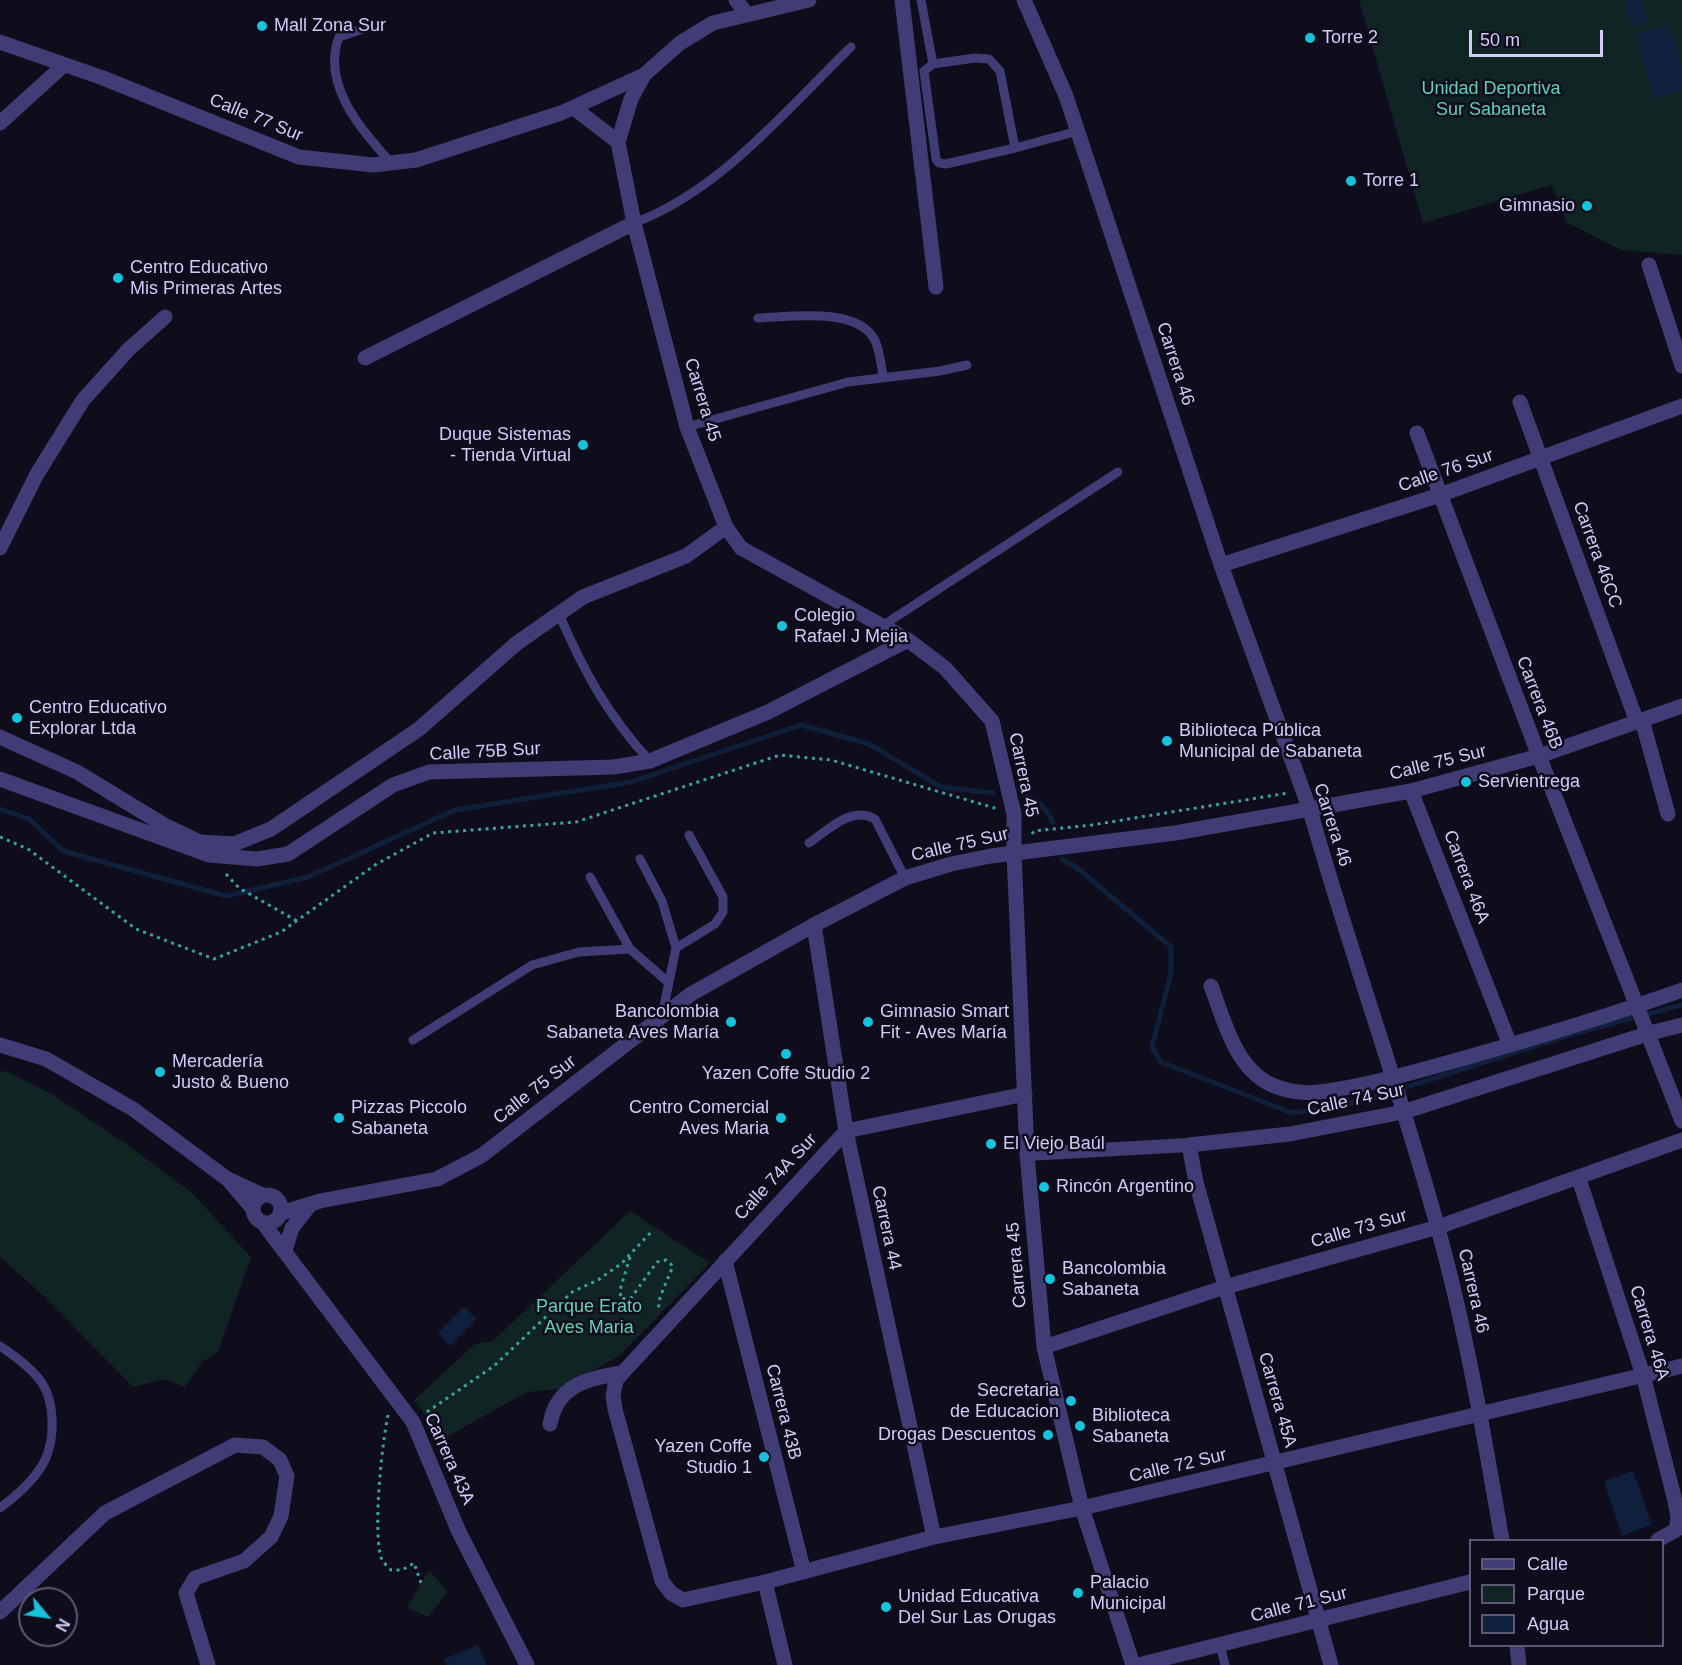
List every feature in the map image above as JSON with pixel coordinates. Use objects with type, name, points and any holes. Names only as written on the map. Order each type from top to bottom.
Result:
[{"type":"street","points":[[736,0],[746,13]]},
{"type":"street","name":"Calle 77 Sur","points":[[0,42],[204,117],[299,157],[373,165],[416,160],[574,108],[644,75],[680,43],[713,23],[746,13],[809,0]]},
{"type":"street","points":[[902,0],[929,211],[936,287]]},
{"type":"street","name":"Carrera 46","points":[[1027,2],[1066,96],[1221,565],[1310,810],[1338,913],[1438,1227],[1480,1414],[1502,1539]]},
{"type":"street","points":[[0,123],[64,65]]},
{"type":"street","name":"Carrera 45","points":[[644,75],[631,99],[618,142],[633,223],[687,427],[726,527],[741,548],[908,640],[945,668],[992,721],[1014,814],[1027,1154],[1044,1347],[1082,1509],[1136,1665]]},
{"type":"street","points":[[574,108],[618,142]]},
{"type":"street","points":[[365,357],[633,223]]},
{"type":"street","points":[[1648,265],[1682,366]]},
{"type":"street","points":[[0,548],[37,474],[82,400],[129,350],[165,317]]},
{"type":"street","name":"Carrera 46CC","points":[[1520,402],[1639,721],[1668,814]]},
{"type":"street","name":"Calle 76 Sur","points":[[1221,565],[1440,495],[1682,406]]},
{"type":"street","name":"Carrera 46B","points":[[1417,432],[1539,756],[1649,1031],[1682,1121]]},
{"type":"street","points":[[0,737],[77,772],[164,825],[200,842],[234,844],[271,829],[419,729],[517,643],[582,597],[686,556],[726,527]]},
{"type":"street","name":"Calle 75B Sur","points":[[0,778],[209,855],[257,859],[288,854],[393,785],[429,772],[614,767],[650,761],[768,712],[908,640]]},
{"type":"street","name":"Calle 75 Sur","points":[[0,1045],[46,1059],[133,1109],[272,1210],[438,1179],[481,1156],[691,994],[814,925],[905,878],[951,864],[1017,853],[1175,833],[1411,791],[1539,756],[1682,706]]},
{"type":"street","name":"Carrera 46A","points":[[1411,791],[1510,1045]]},
{"type":"street","name":"Carrera 44","points":[[814,925],[846,1131],[934,1537]]},
{"type":"street","name":"Calle 74 Sur","points":[[1211,986],[1228,1031],[1246,1066],[1270,1084],[1289,1091],[1317,1093],[1393,1081],[1639,1008],[1682,990]]},
{"type":"street","name":"Calle 74 Sur","points":[[1027,1154],[1189,1145],[1290,1134],[1401,1107],[1649,1031],[1682,1025]]},
{"type":"street","name":"Calle 74A Sur","points":[[618,1380],[664,1327],[846,1131],[1025,1094]]},
{"type":"street","name":"Calle 73 Sur","points":[[1044,1347],[1225,1287],[1438,1227],[1579,1179],[1682,1140]]},
{"type":"street","name":"Carrera 45A","points":[[1189,1145],[1196,1182],[1331,1665]]},
{"type":"street","name":"Calle 75 Sur","points":[[226,1178],[253,1209],[257,1198],[272,1210]]},
{"type":"street","name":"Carrera 46A","points":[[1579,1179],[1643,1375],[1679,1499]]},
{"type":"street","points":[[287,1251],[292,1228],[315,1203]]},
{"type":"street","name":"Carrera 43A","points":[[272,1210],[287,1251],[413,1422],[459,1532],[526,1665]]},
{"type":"street","name":"Carrera 43B","points":[[725,1262],[804,1572]]},
{"type":"street","name":"Calle 72 Sur","points":[[618,1380],[615,1410],[662,1581],[671,1593],[683,1600],[765,1582],[934,1537],[1082,1509],[1682,1366]]},
{"type":"street","points":[[550,1424],[553,1407],[563,1394],[580,1383],[618,1380]]},
{"type":"street","points":[[0,1612],[105,1512],[235,1445],[263,1447],[280,1460],[287,1476],[281,1516],[271,1537],[244,1561],[195,1578],[186,1593],[208,1665]]},
{"type":"street","points":[[1660,1539],[1676,1530],[1679,1499]]},
{"type":"street","points":[[765,1582],[785,1665]]},
{"type":"street","name":"Calle 71 Sur","points":[[1136,1665],[1469,1582]]},
{"type":"street","points":[[1517,1647],[1519,1665]]},
{"type":"lane","points":[[921,0],[933,64]]},
{"type":"lane","points":[[381,22],[339,37],[334,52],[334,75],[350,111],[391,163]]},
{"type":"lane","points":[[633,223],[681,202],[716,174],[851,47]]},
{"type":"lane","points":[[1015,148],[999,71],[989,59],[975,58],[933,64],[924,71],[936,159],[939,163],[1002,153],[1078,131]]},
{"type":"lane","points":[[758,318],[844,319],[864,328],[876,342],[884,376]]},
{"type":"lane","points":[[687,427],[848,382],[940,371],[967,365]]},
{"type":"lane","points":[[882,626],[1118,472]]},
{"type":"lane","points":[[559,614],[599,696],[622,731],[650,761]]},
{"type":"lane","points":[[808,843],[854,813],[866,814],[875,819],[905,878]]},
{"type":"lane","points":[[676,948],[715,924],[723,912],[723,897],[689,835]]},
{"type":"lane","points":[[640,859],[662,901],[676,948],[662,1016]]},
{"type":"lane","points":[[591,878],[630,949],[668,982]]},
{"type":"lane","points":[[413,1040],[532,965],[579,952],[630,949]]},
{"type":"lane","points":[[0,1346],[42,1384],[50,1401],[51,1420],[50,1440],[44,1461],[27,1484],[0,1508]]},
{"type":"lane","points":[[1221,1644],[1225,1665]]},
{"type":"path","points":[[0,837],[28,849],[136,929],[214,959],[281,932],[375,865],[433,833],[576,822],[780,755],[831,760],[1014,814]]},
{"type":"path","points":[[1017,853],[1023,842],[1034,831],[1092,825],[1302,791]]},
{"type":"path","points":[[239,888],[297,921]]},
{"type":"path","points":[[413,1422],[494,1366],[572,1292],[598,1280],[631,1255],[652,1231]]},
{"type":"path","points":[[631,1255],[620,1290],[621,1299],[632,1298],[657,1262],[666,1260],[673,1266],[660,1297],[658,1309],[664,1327]]},
{"type":"path","points":[[393,1393],[383,1436],[378,1536],[382,1560],[391,1570],[402,1570],[414,1563],[421,1583]]},
{"type":"green space","name":"Unidad Deportiva Sur Sabaneta","points":[[1359,0],[1682,0],[1682,255],[1621,250],[1566,222],[1552,185],[1423,223]]},
{"type":"green space","points":[[6,1071],[55,1096],[129,1146],[191,1192],[251,1257],[218,1352],[202,1362],[185,1387],[164,1379],[133,1387],[44,1296],[0,1257],[0,1072]]},
{"type":"green space","name":"Parque Erato Aves Maria","points":[[630,1211],[710,1263],[619,1356],[559,1389],[527,1392],[443,1439],[414,1400],[475,1344],[493,1341]]},
{"type":"green space","points":[[429,1570],[448,1592],[428,1617],[407,1607]]},
{"type":"water","points":[[1642,0],[1648,22],[1632,27],[1625,1]]},
{"type":"water","points":[[1669,24],[1682,64],[1682,90],[1655,99],[1635,35]]},
{"type":"water","points":[[464,1307],[477,1319],[450,1346],[438,1333]]},
{"type":"water","points":[[1633,1471],[1652,1524],[1622,1536],[1604,1481]]},
{"type":"water","points":[[478,1645],[487,1665],[446,1665],[444,1659]]},
{"type":"waterway","points":[[0,809],[29,819],[63,851],[226,896],[308,877],[455,810],[631,782],[801,725],[869,744],[941,787],[993,793]]},
{"type":"waterway","points":[[1026,797],[1039,803],[1053,822]]},
{"type":"waterway","points":[[1062,859],[1076,867],[1171,947],[1171,973],[1152,1047],[1161,1062],[1292,1113],[1366,1100],[1569,1035],[1682,1005]]},
{"type":"place","name":"Mall Zona Sur","points":[[262,26]]},
{"type":"place","name":"Torre 2","points":[[1310,38]]},
{"type":"place","name":"Torre 1","points":[[1351,181]]},
{"type":"place","name":"Gimnasio","points":[[1587,206]]},
{"type":"place","name":"Centro Educativo Mis Primeras Artes","points":[[118,278]]},
{"type":"place","name":"Duque Sistemas - Tienda Virtual","points":[[583,445]]},
{"type":"place","name":"Colegio Rafael J Mejia","points":[[782,626]]},
{"type":"place","name":"Centro Educativo Explorar Ltda","points":[[17,718]]},
{"type":"place","name":"Biblioteca Pública Municipal de Sabaneta","points":[[1167,741]]},
{"type":"place","name":"Servientrega","points":[[1466,782]]},
{"type":"place","name":"Bancolombia Sabaneta Aves María","points":[[731,1022]]},
{"type":"place","name":"Gimnasio Smart Fit - Aves María","points":[[868,1022]]},
{"type":"place","name":"Yazen Coffe Studio 2","points":[[786,1054]]},
{"type":"place","name":"Mercadería Justo & Bueno","points":[[160,1072]]},
{"type":"place","name":"Pizzas Piccolo Sabaneta","points":[[339,1118]]},
{"type":"place","name":"Centro Comercial Aves Maria","points":[[781,1118]]},
{"type":"place","name":"El Viejo Baúl","points":[[991,1144]]},
{"type":"place","name":"Rincón Argentino","points":[[1044,1187]]},
{"type":"place","name":"Bancolombia Sabaneta","points":[[1050,1279]]},
{"type":"place","name":"Secretaria de Educacion","points":[[1071,1401]]},
{"type":"place","name":"Biblioteca Sabaneta","points":[[1080,1426]]},
{"type":"place","name":"Drogas Descuentos","points":[[1048,1435]]},
{"type":"place","name":"Yazen Coffe Studio 1","points":[[764,1457]]},
{"type":"place","name":"Palacio Municipal","points":[[1078,1593]]},
{"type":"place","name":"Unidad Educativa Del Sur Las Orugas","points":[[886,1607]]}]
